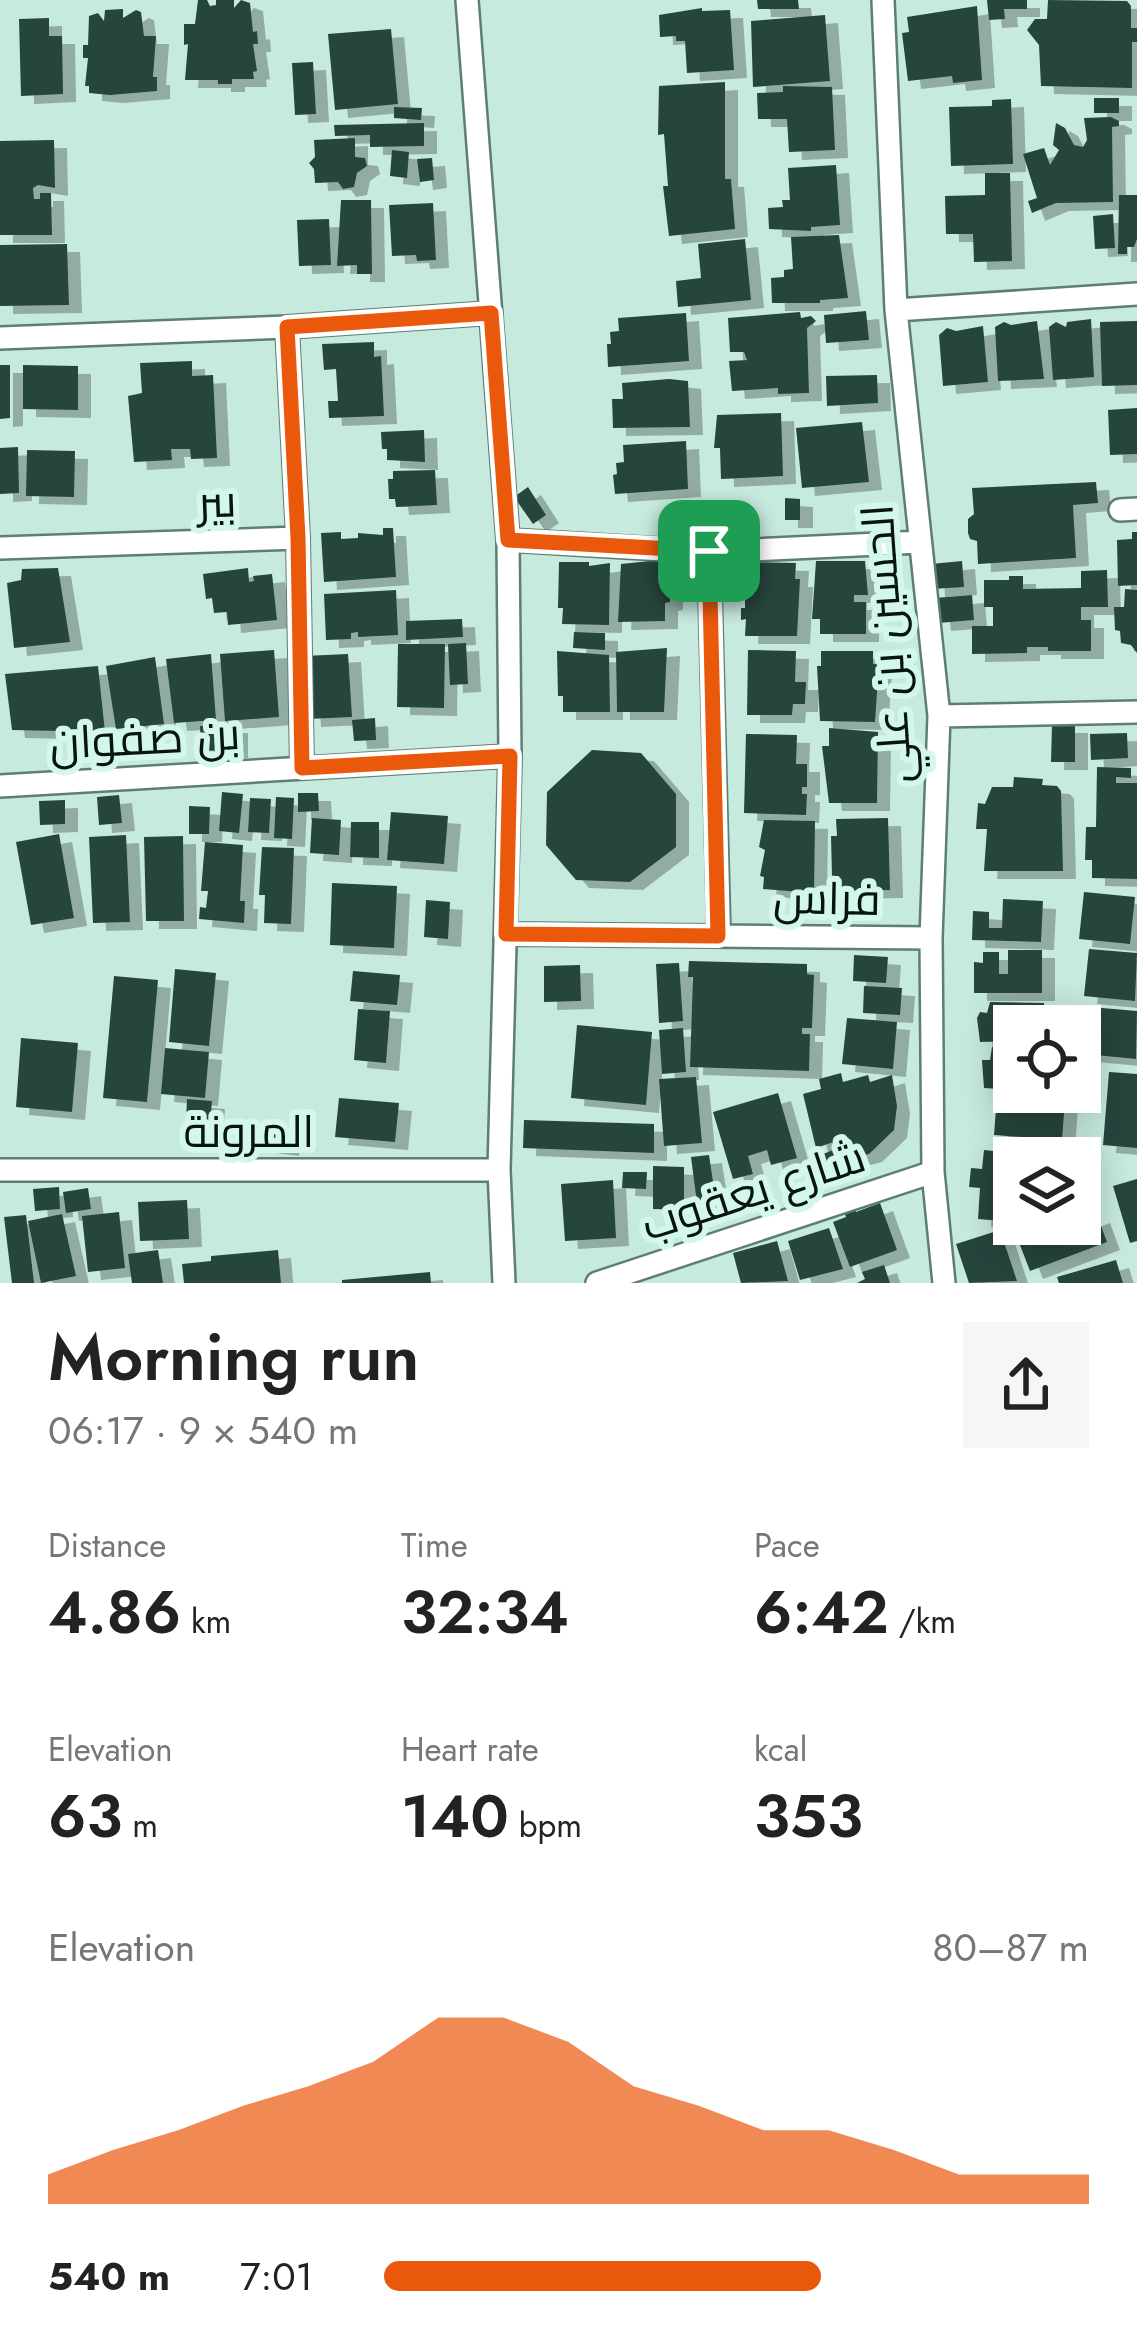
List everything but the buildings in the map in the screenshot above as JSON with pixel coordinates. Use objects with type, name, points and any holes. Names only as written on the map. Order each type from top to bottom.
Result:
[{"type":"street","points":[[467,0],[508,540],[510,756],[499,1170],[504,1283]]},
{"type":"street","name":"الحسين بن علي","points":[[883,0],[896,310],[939,716],[931,938],[933,1172],[944,1283]]},
{"type":"street","points":[[896,310],[1137,294]]},
{"type":"street","points":[[0,338],[287,327],[491,313]]},
{"type":"street","name":"بير","points":[[0,548],[298,538],[287,327]]},
{"type":"street","points":[[298,538],[302,768]]},
{"type":"street","points":[[508,540],[709,551],[920,542]]},
{"type":"street","points":[[709,551],[718,936]]},
{"type":"street","points":[[939,716],[1137,712]]},
{"type":"street","name":"بن صفوان","points":[[0,786],[510,756]]},
{"type":"street","name":"فراس","points":[[506,934],[931,938]]},
{"type":"street","name":"المرونة","points":[[0,1170],[499,1170]]},
{"type":"street","name":"شارع يعقوب","points":[[597,1283],[933,1172]]},
{"type":"route","points":[[491,313],[508,540],[709,551],[718,936],[506,934],[510,756],[302,768],[298,538],[287,327],[491,313]]}]
